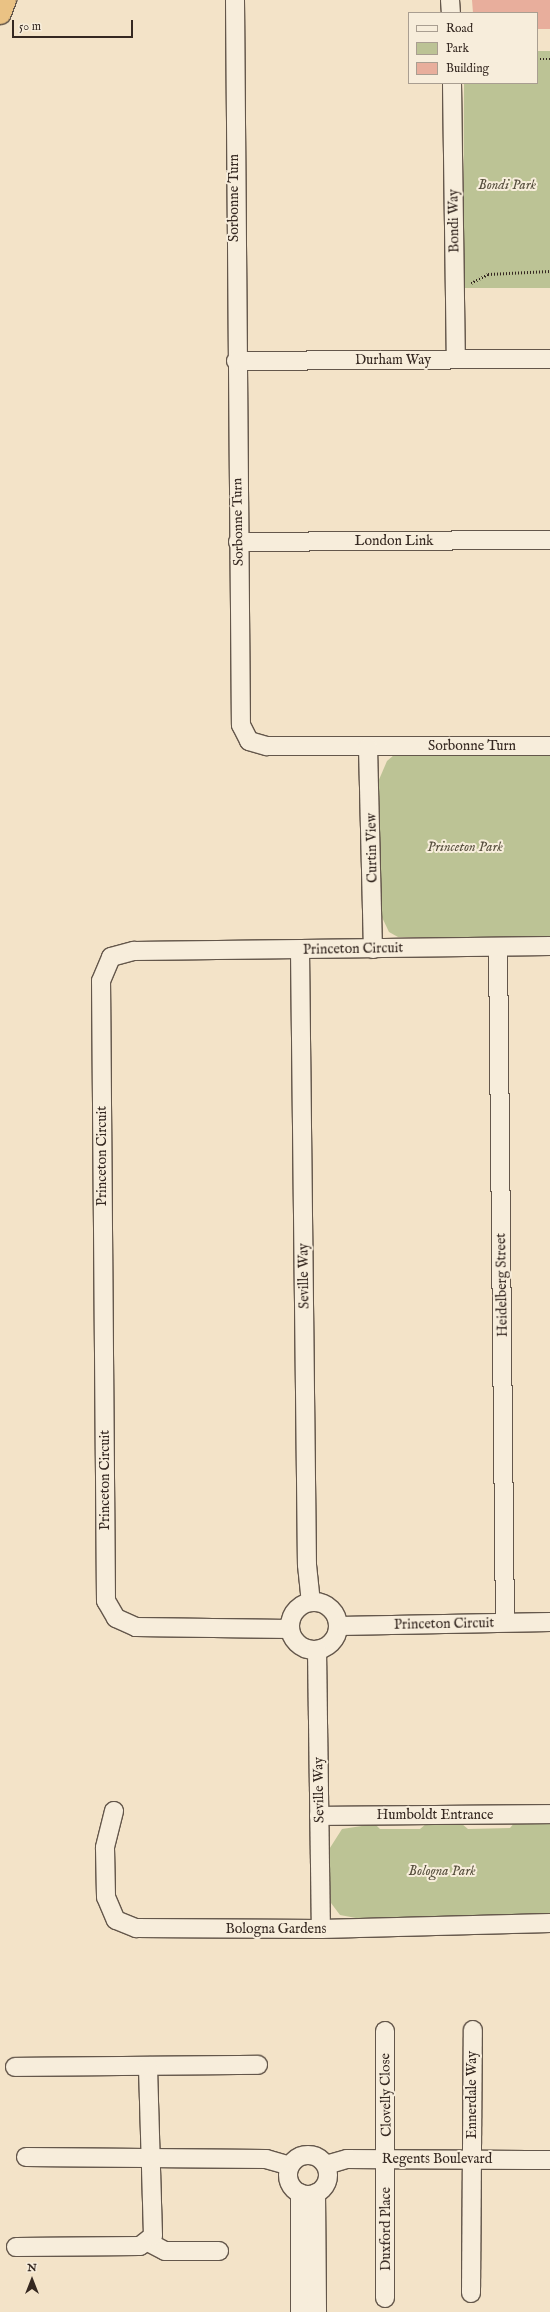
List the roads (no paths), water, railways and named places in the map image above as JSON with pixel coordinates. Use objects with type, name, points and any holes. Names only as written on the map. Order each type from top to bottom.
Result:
[{"type":"highway","points":[[0,13],[5,0]]},
{"type":"street","name":"Sorbonne Turn","points":[[235,0],[236,361],[241,725],[249,741],[267,746],[550,746]]},
{"type":"street","points":[[450,0],[450,12]]},
{"type":"street","name":"Bondi Way","points":[[452,84],[456,359]]},
{"type":"street","name":"Durham Way","points":[[236,361],[550,359]]},
{"type":"street","name":"London Link","points":[[238,542],[550,540]]},
{"type":"street","name":"Curtin View","points":[[368,747],[373,949]]},
{"type":"street","name":"Princeton Circuit","points":[[290,1629],[136,1627],[116,1618],[106,1601],[101,980],[110,957],[134,951],[550,946]]},
{"type":"street","name":"Heidelberg Street","points":[[498,947],[505,1622]]},
{"type":"street","name":"Seville Way","points":[[300,950],[307,1565],[311,1601]]},
{"type":"street","points":[[311,1601],[324,1603],[335,1613],[339,1626],[336,1638],[327,1647],[317,1650],[305,1648],[295,1641],[290,1629],[291,1618],[298,1606],[311,1601]]},
{"type":"street","name":"Princeton Circuit","points":[[339,1626],[550,1622]]},
{"type":"street","name":"Seville Way","points":[[317,1650],[321,1929]]},
{"type":"street","name":"Bologna Gardens","points":[[114,1811],[106,1848],[106,1897],[116,1920],[136,1928],[321,1929],[550,1923]]},
{"type":"street","name":"Humboldt Entrance","points":[[319,1816],[550,1814]]},
{"type":"street","name":"Ennerdale Way","points":[[470,2293],[473,2030]]},
{"type":"street","name":"Clovelly Close","points":[[385,2031],[387,2159]]},
{"type":"street","points":[[15,2067],[258,2065]]},
{"type":"street","points":[[16,2247],[140,2246],[148,2242],[153,2236],[148,2066]]},
{"type":"street","points":[[306,2155],[318,2158],[326,2164],[327,2181],[308,2193],[289,2182],[290,2166],[296,2158],[306,2155]]},
{"type":"street","points":[[26,2157],[266,2159],[290,2166]]},
{"type":"street","name":"Regents Boulevard","points":[[326,2164],[336,2159],[550,2160]]},
{"type":"street","name":"Duxford Place","points":[[385,2298],[387,2159]]},
{"type":"street","points":[[300,2312],[308,2193]]},
{"type":"street","points":[[308,2193],[317,2312]]},
{"type":"street","points":[[148,2242],[165,2251],[219,2251]]},
{"type":"park label","name":"Bondi Park","points":[[507,185]]},
{"type":"park label","name":"Princeton Park","points":[[465,847]]},
{"type":"park label","name":"Bologna Park","points":[[442,1871]]}]
